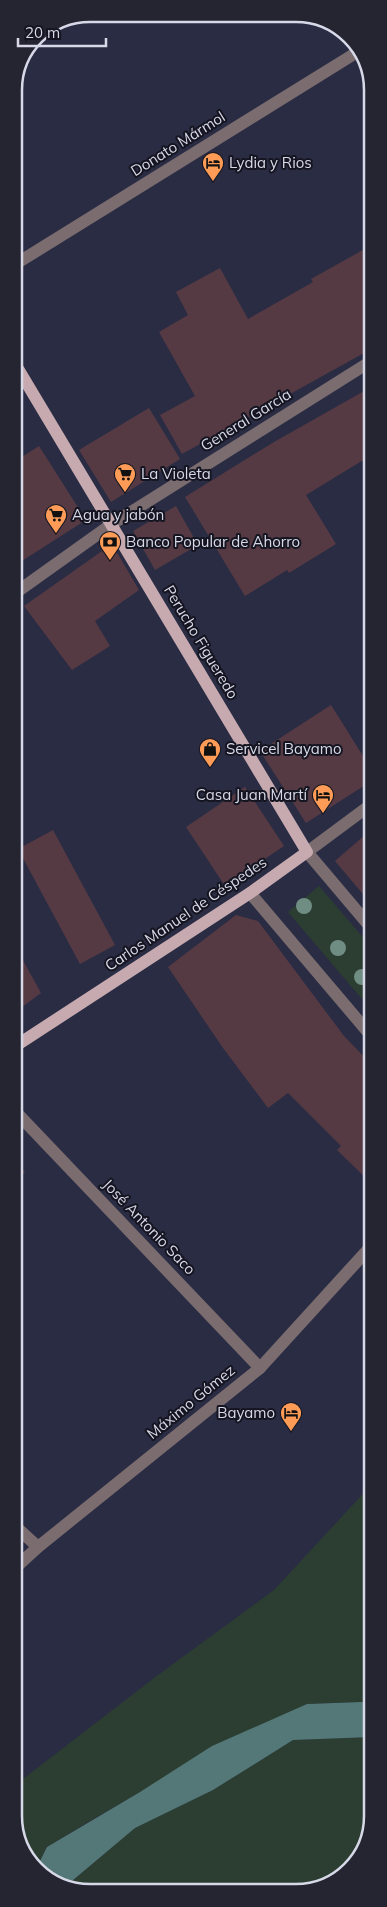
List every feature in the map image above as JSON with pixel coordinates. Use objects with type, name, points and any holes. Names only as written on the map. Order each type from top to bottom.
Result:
[{"type":"main road","name":"Perucho Figueredo","points":[[23,377],[307,852]]},
{"type":"main road","name":"Carlos Manuel de Céspedes","points":[[22,1041],[250,893],[307,852]]},
{"type":"street","name":"Donato Mármol","points":[[23,259],[353,55]]},
{"type":"street","name":"General García","points":[[23,588],[112,524],[364,366]]},
{"type":"street","name":"Carlos Manuel de Céspedes","points":[[307,852],[364,810]]},
{"type":"street","name":"Perucho Figueredo","points":[[307,852],[364,919]]},
{"type":"street","points":[[250,893],[364,1027]]},
{"type":"street","name":"José Antonio Saco","points":[[22,1119],[260,1368]]},
{"type":"street","name":"Máximo Gómez","points":[[22,1561],[38,1546],[260,1368],[364,1254]]},
{"type":"street","points":[[22,1532],[38,1546]]},
{"type":"shaded area","points":[[319,886],[364,938],[364,1001],[288,912]]},
{"type":"shaded area","points":[[364,1493],[364,1702],[307,1704],[140,1792],[85,1824],[47,1847],[40,1861],[26,1838],[23,1825],[22,1780],[154,1678],[274,1590]]},
{"type":"shaded area","points":[[364,1702],[364,1737],[293,1740],[213,1790],[135,1828],[71,1882],[53,1873],[40,1861],[47,1847],[140,1792],[212,1746],[307,1704]]},
{"type":"shaded area","points":[[364,1737],[363,1829],[353,1854],[338,1870],[318,1881],[305,1884],[91,1884],[71,1882],[135,1828],[213,1790],[293,1740]]},
{"type":"building","points":[[364,249],[364,353],[182,454],[160,415],[195,396],[159,332],[188,315],[176,292],[220,268],[248,319],[313,282],[311,279]]},
{"type":"building","points":[[364,391],[364,460],[306,495],[336,544],[289,573],[287,570],[245,596],[185,497],[274,442]]},
{"type":"building","points":[[149,408],[180,459],[111,502],[79,450]]},
{"type":"building","points":[[39,446],[86,520],[23,560],[23,456]]},
{"type":"building","points":[[176,506],[198,545],[155,570],[133,531]]},
{"type":"building","points":[[112,544],[139,590],[95,621],[110,646],[72,670],[24,606]]},
{"type":"building","points":[[331,705],[364,758],[364,786],[306,823],[260,751]]},
{"type":"building","points":[[245,787],[284,846],[225,886],[186,827]]},
{"type":"building","points":[[53,830],[115,945],[80,964],[23,857],[23,847]]},
{"type":"building","points":[[364,836],[364,895],[335,861]]},
{"type":"building","points":[[236,915],[258,921],[344,1036],[364,1057],[364,1176],[337,1150],[341,1146],[288,1093],[268,1108],[223,1048],[168,967]]},
{"type":"building","points":[[22,959],[41,993],[22,1007]]},
{"type":"place","name":"Lydia y Rios","points":[[213,182]]},
{"type":"place","name":"La Violeta","points":[[125,493]]},
{"type":"place","name":"Agua y jabón","points":[[56,534]]},
{"type":"place","name":"Banco Popular de Ahorro","points":[[110,561]]},
{"type":"place","name":"Servicel Bayamo","points":[[210,768]]},
{"type":"place","name":"Casa Juan Martí","points":[[323,814]]},
{"type":"place","name":"Bayamo","points":[[291,1432]]}]
